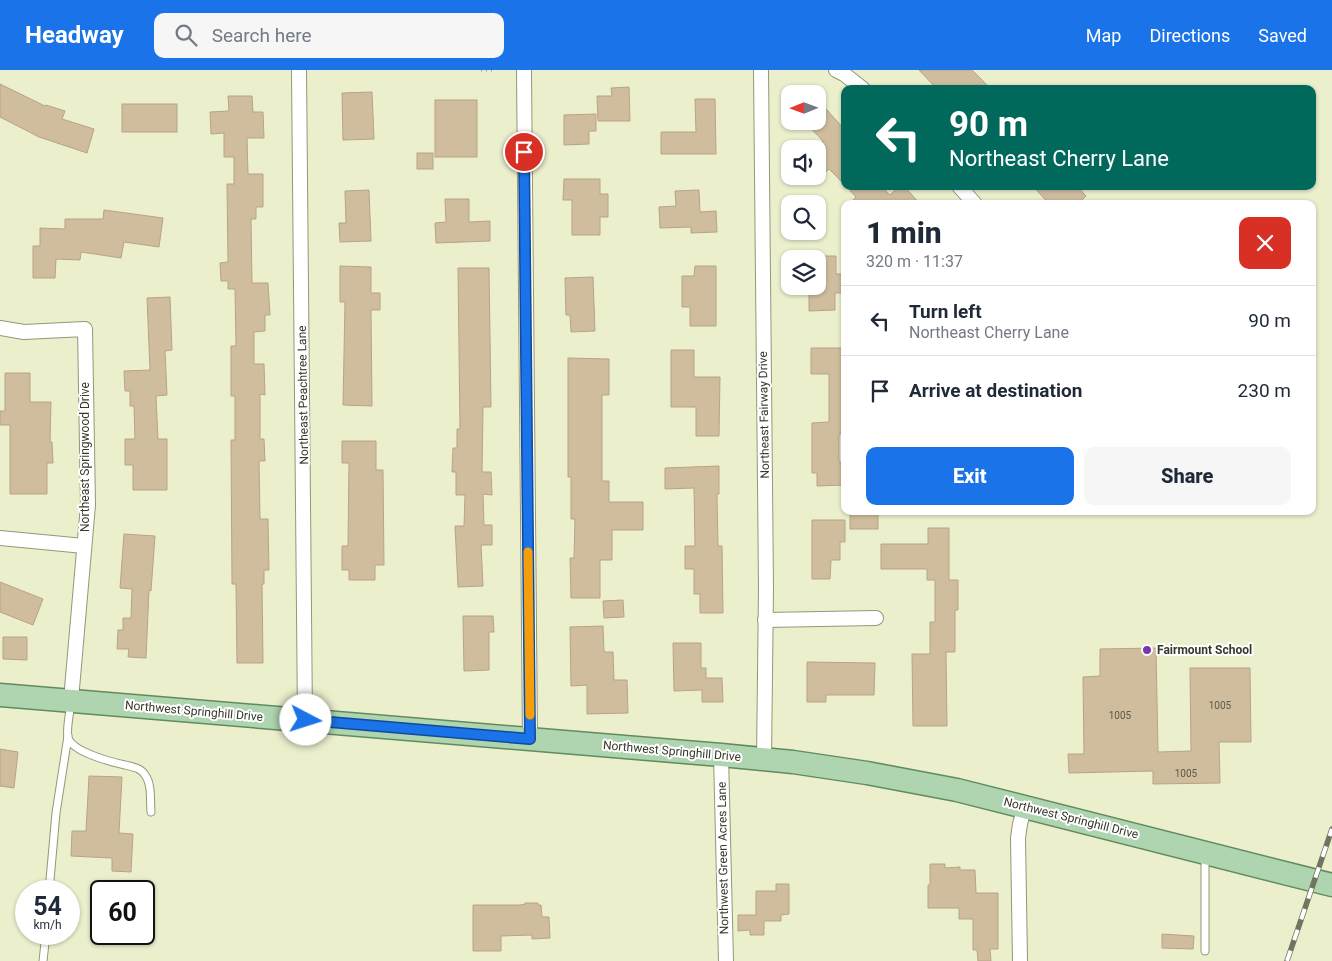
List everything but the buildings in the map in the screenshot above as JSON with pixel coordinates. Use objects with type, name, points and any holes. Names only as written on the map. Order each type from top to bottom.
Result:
[{"type":"main road","name":"Northwest Springhill Drive","points":[[0,694],[721,755],[867,773],[956,790],[1025,806],[1332,885]]},
{"type":"street","name":"Northeast Peachtree Lane","points":[[300,70],[306,720]]},
{"type":"street","points":[[524,70],[530,739]]},
{"type":"street","name":"Northeast Fairway Drive","points":[[761,70],[765,620],[764,759]]},
{"type":"street","points":[[836,70],[857,85]]},
{"type":"street","points":[[962,190],[971,200]]},
{"type":"street","name":"Northeast Springwood Drive","points":[[0,328],[24,332],[85,329],[88,505],[71,700]]},
{"type":"street","points":[[0,538],[84,546]]},
{"type":"street","points":[[765,620],[876,618]]},
{"type":"street","name":"Northwest Green Acres Lane","points":[[721,755],[726,961]]},
{"type":"street","points":[[1020,961],[1018,838],[1025,806]]},
{"type":"lane","points":[[50,880],[56,813],[68,736],[71,700]]},
{"type":"lane","points":[[68,736],[71,743],[78,749],[139,768],[144,772],[149,780],[151,812]]},
{"type":"lane","points":[[1205,852],[1205,951]]},
{"type":"lane","points":[[43,961],[45,945]]},
{"type":"path","points":[[481,70],[493,70]]},
{"type":"railway","points":[[1287,961],[1332,829]]},
{"type":"slow traffic","points":[[528,552],[530,715]]},
{"type":"place","name":"Fairmount School","points":[[1147,650]]},
{"type":"route","points":[[306,720],[530,739],[524,152]]}]
